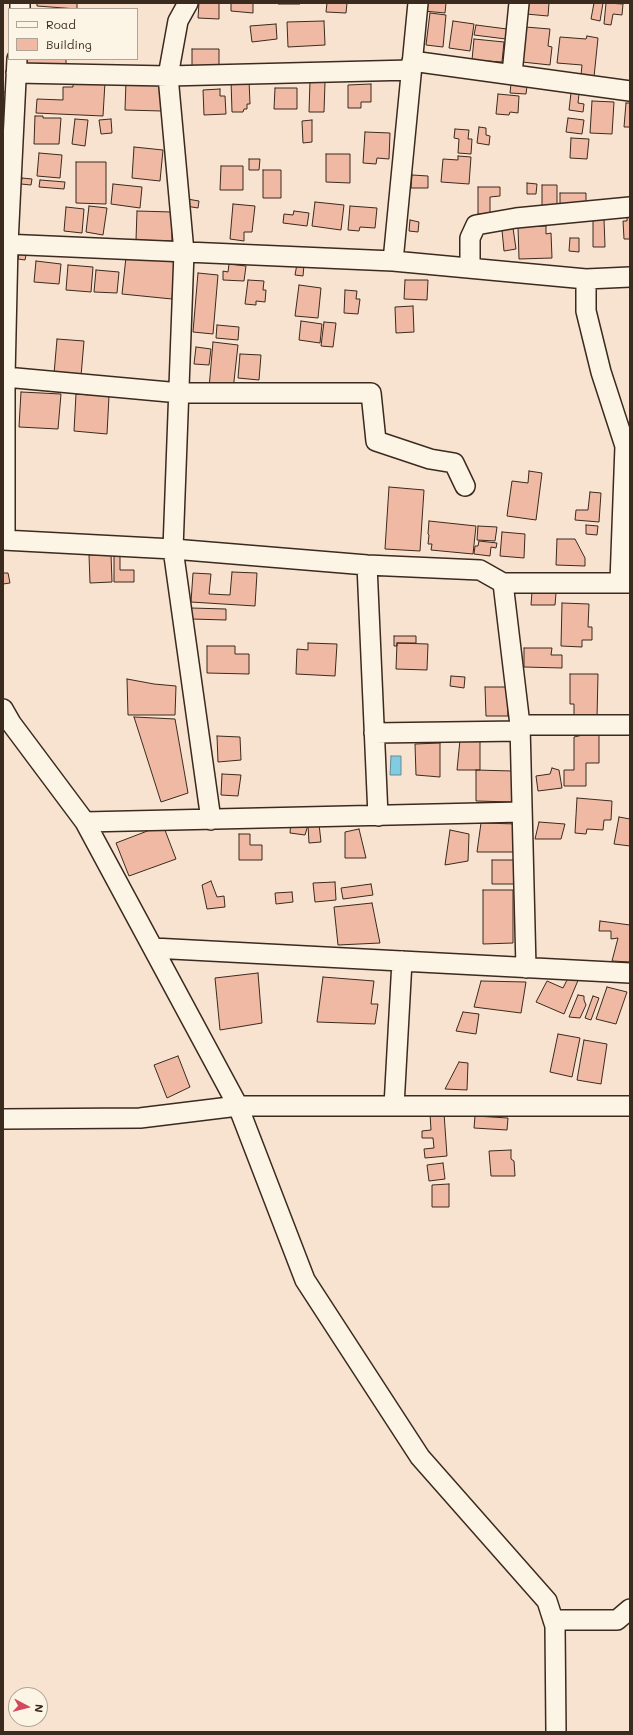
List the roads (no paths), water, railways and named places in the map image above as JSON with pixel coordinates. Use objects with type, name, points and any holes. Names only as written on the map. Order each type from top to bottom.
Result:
[{"type":"street","points":[[188,3],[178,21],[168,76],[184,252],[180,393],[173,549],[211,820]]},
{"type":"street","points":[[393,261],[418,3]]},
{"type":"street","points":[[512,74],[519,3]]},
{"type":"street","points":[[586,279],[586,311],[601,372],[625,446],[625,583],[503,583],[480,570],[367,565],[173,549],[4,540],[5,244],[13,75],[168,76],[411,66],[512,74],[630,91]]},
{"type":"street","points":[[470,268],[470,238],[476,225],[516,218],[630,206]]},
{"type":"street","points":[[5,244],[393,261],[586,279],[630,277]]},
{"type":"street","points":[[5,377],[180,393],[371,393],[376,440],[430,459],[454,463],[465,486]]},
{"type":"street","points":[[367,565],[378,816]]},
{"type":"street","points":[[503,583],[520,728],[526,968]]},
{"type":"street","points":[[3,709],[11,723],[85,822],[238,1106],[305,1280],[420,1457],[547,1601],[555,1626],[556,1732]]},
{"type":"street","points":[[374,733],[630,725]]},
{"type":"street","points":[[85,822],[522,812]]},
{"type":"street","points":[[153,948],[630,973]]},
{"type":"street","points":[[394,1106],[402,961]]},
{"type":"street","points":[[3,1119],[140,1118],[238,1106],[630,1106]]},
{"type":"street","points":[[553,1620],[626,1616]]},
{"type":"water","points":[[391,756],[401,756],[401,775],[390,775]]}]
